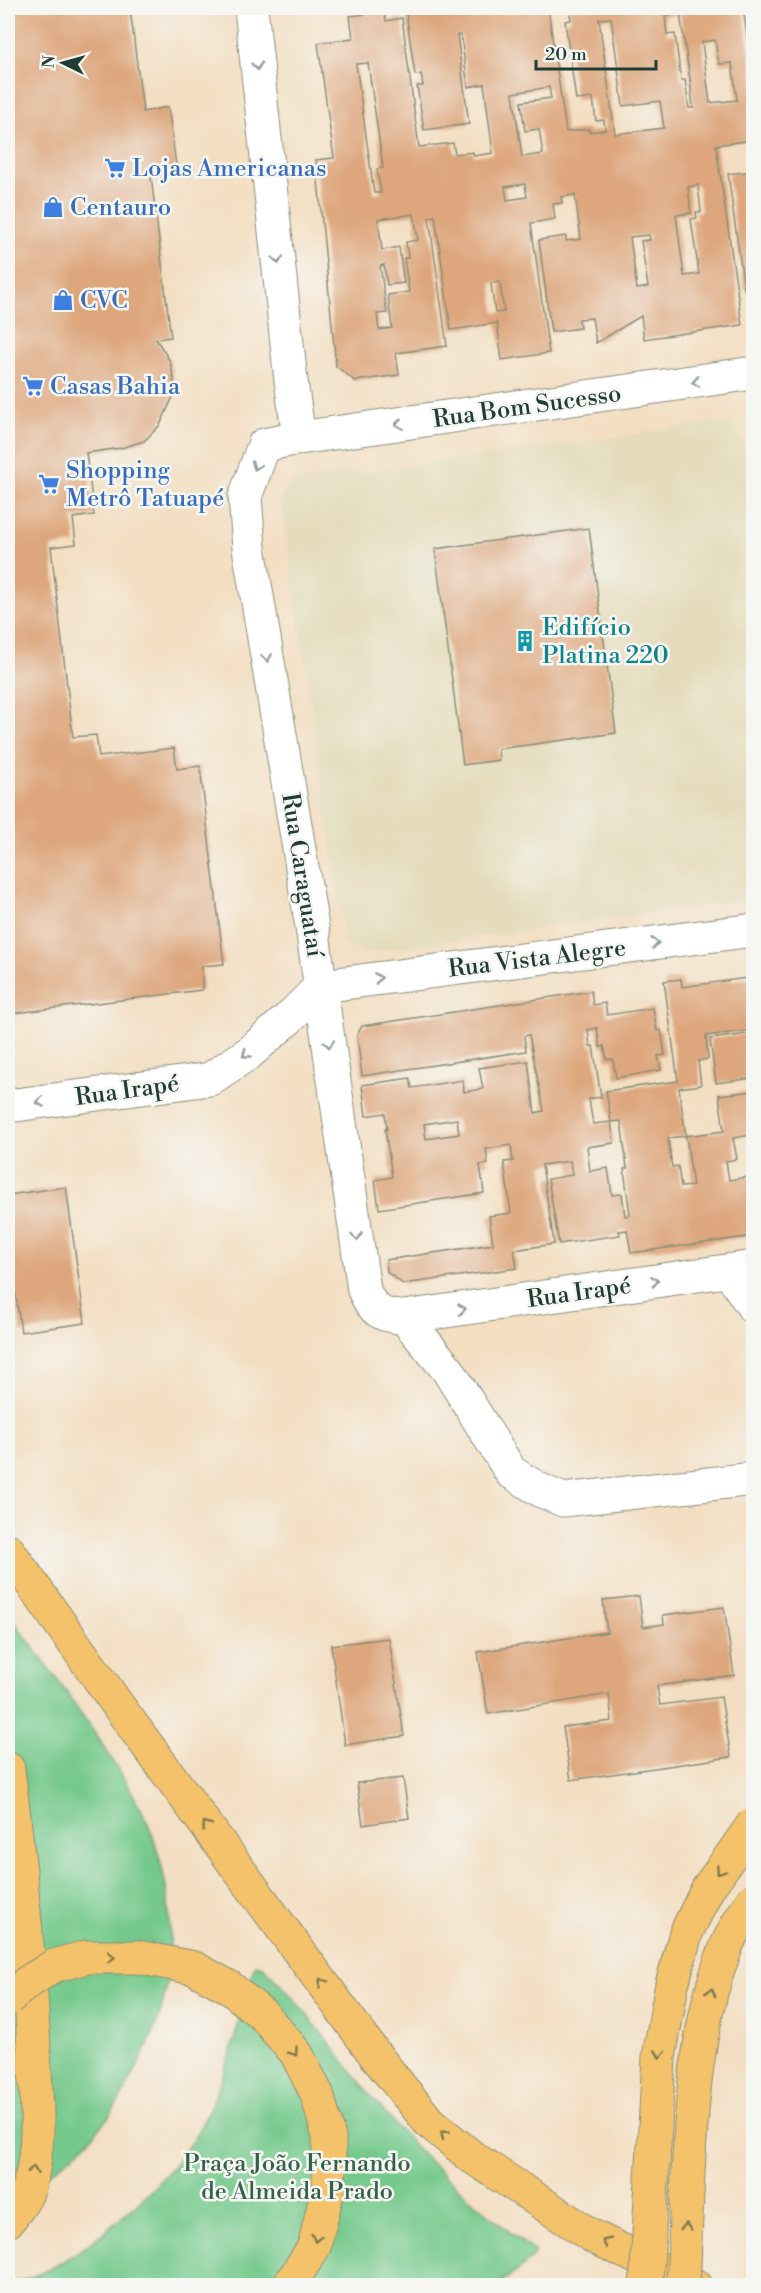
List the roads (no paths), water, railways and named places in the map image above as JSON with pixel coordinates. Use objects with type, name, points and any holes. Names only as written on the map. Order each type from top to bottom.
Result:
[{"type":"main road","points":[[8,1550],[379,2060],[429,2122],[472,2157],[592,2236],[696,2286]]},
{"type":"main road","points":[[8,1769],[32,1997],[38,2128],[36,2158],[29,2190],[8,2221]]},
{"type":"main road","points":[[646,2286],[659,2057],[672,1984],[686,1933],[704,1897],[753,1823]]},
{"type":"main road","points":[[683,2286],[690,2148],[700,2044],[709,1998],[725,1948],[753,1898]]},
{"type":"main road","points":[[8,2000],[28,1982],[54,1966],[86,1957],[138,1956],[194,1968],[229,1987],[263,2015],[296,2053],[317,2094],[329,2137],[329,2185],[314,2247],[290,2286]]},
{"type":"street","points":[[251,8],[299,438]]},
{"type":"street","name":"Rua Bom Sucesso","points":[[299,438],[753,373]]},
{"type":"street","name":"Rua Caraguataí","points":[[299,438],[264,445],[245,497],[249,548],[321,986],[364,1290],[368,1301],[376,1311],[391,1317],[404,1317]]},
{"type":"street","name":"Rua Vista Alegre","points":[[321,986],[753,930]]},
{"type":"street","name":"Rua Irapé","points":[[8,1106],[210,1079],[249,1053],[321,986]]},
{"type":"street","points":[[741,1269],[753,1308]]},
{"type":"street","name":"Rua Irapé","points":[[404,1317],[741,1269]]},
{"type":"street","points":[[404,1317],[448,1370],[511,1472],[540,1490],[563,1500],[753,1479]]},
{"type":"place","name":"Lojas Americanas","points":[[115,168]]},
{"type":"place","name":"Centauro","points":[[53,207]]},
{"type":"place","name":"CVC","points":[[63,300]]},
{"type":"place","name":"Casas Bahia","points":[[33,386]]},
{"type":"place","name":"Shopping Metrô Tatuapé","points":[[49,484]]},
{"type":"place","name":"Edifício Platina 220","points":[[525,641]]},
{"type":"park label","name":"Praça João Fernando de Almeida Prado","points":[[297,2177]]}]
